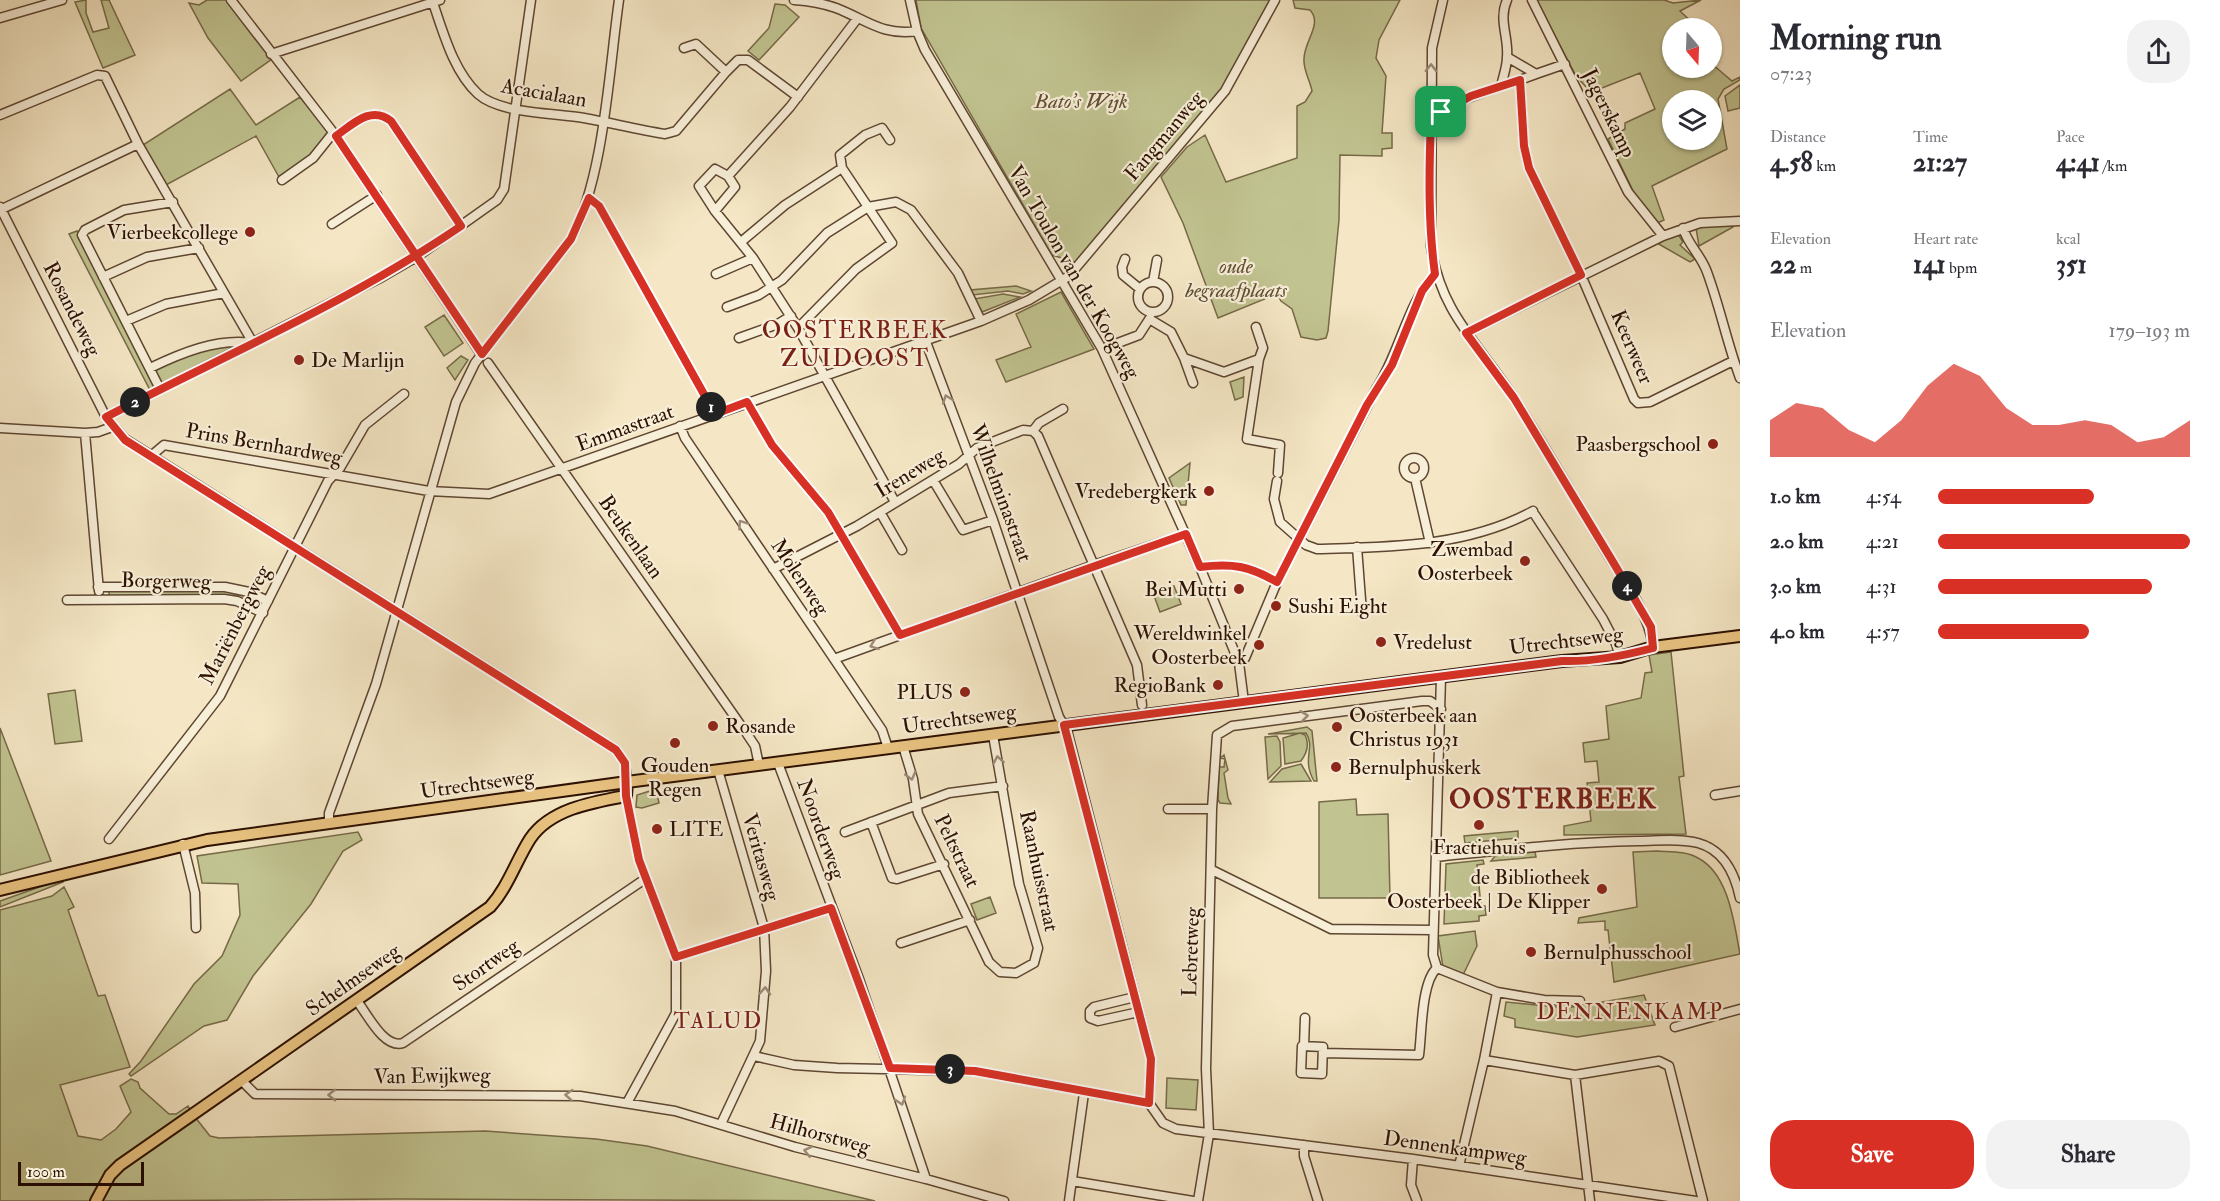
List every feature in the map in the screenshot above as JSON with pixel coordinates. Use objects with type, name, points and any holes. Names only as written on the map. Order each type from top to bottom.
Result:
[{"type":"main road","name":"Utrechtseweg","points":[[0,890],[183,844],[718,770],[1562,661],[1581,662],[1620,657],[1653,648],[1740,636]]},
{"type":"main road","points":[[626,796],[627,782]]},
{"type":"main road","name":"Schelmseweg","points":[[96,1201],[110,1175],[120,1165],[490,907],[499,897],[530,839],[542,824],[557,815],[626,796]]},
{"type":"main road","name":"Utrechtseweg","points":[[0,898],[56,876]]},
{"type":"street","points":[[0,18],[62,0]]},
{"type":"street","points":[[231,0],[335,134],[482,354]]},
{"type":"street","points":[[106,417],[347,296],[418,256],[497,200],[504,189],[531,0]]},
{"type":"street","points":[[328,823],[329,813],[366,713],[449,418],[469,372],[571,239],[589,198],[619,0]]},
{"type":"street","points":[[794,0],[813,1],[890,32],[917,31]]},
{"type":"street","name":"Van Toulon van der Koogweg","points":[[910,0],[917,31],[950,94],[1102,349],[1186,534],[1239,663],[1244,702]]},
{"type":"street","name":"Fangmanweg","points":[[1062,280],[1069,276],[1138,196],[1225,91],[1275,0]]},
{"type":"street","points":[[1443,0],[1432,48],[1431,246],[1435,274],[1466,333],[1514,398],[1626,584],[1651,627],[1653,648]]},
{"type":"street","points":[[1501,86],[1507,57],[1503,19],[1508,0]]},
{"type":"street","name":"Jagerskamp","points":[[1532,0],[1628,192],[1663,236]]},
{"type":"street","points":[[271,54],[435,1]]},
{"type":"street","name":"Acacialaan","points":[[435,1],[450,50],[471,86],[490,102],[665,134],[675,131],[726,72]]},
{"type":"street","points":[[728,176],[798,97],[857,19]]},
{"type":"street","points":[[684,48],[696,44],[726,72],[738,60],[748,60],[798,97]]},
{"type":"street","points":[[1507,57],[1536,74]]},
{"type":"street","points":[[1431,119],[1454,103],[1565,63]]},
{"type":"street","points":[[0,115],[97,75],[105,76],[138,144],[253,343]]},
{"type":"street","points":[[1520,80],[1524,146],[1529,168],[1581,275]]},
{"type":"street","points":[[282,180],[313,158],[335,134],[366,116],[372,114],[385,116],[391,121],[461,226]]},
{"type":"street","points":[[798,328],[856,269],[892,243],[842,168],[840,155],[865,135],[882,128],[890,140]]},
{"type":"street","points":[[0,209],[138,144]]},
{"type":"street","points":[[741,242],[778,210],[842,168]]},
{"type":"street","points":[[715,211],[735,186],[728,176],[716,169],[699,186],[715,211],[753,258],[791,316],[895,502]]},
{"type":"street","points":[[332,224],[376,195]]},
{"type":"street","points":[[589,198],[599,206],[715,414]]},
{"type":"street","points":[[160,389],[83,239],[85,230],[124,210],[173,202]]},
{"type":"street","points":[[727,307],[772,287],[827,233],[868,207],[896,202],[911,210],[958,273],[981,321]]},
{"type":"street","name":"Rosandeweg","points":[[0,209],[112,427]]},
{"type":"street","points":[[1466,333],[1663,236],[1683,228],[1718,220],[1740,221]]},
{"type":"street","points":[[1683,228],[1687,240],[1703,261],[1708,273],[1740,378]]},
{"type":"street","points":[[103,277],[147,257],[199,248]]},
{"type":"street","points":[[716,274],[753,258]]},
{"type":"street","points":[[1125,259],[1122,267],[1123,275],[1140,289]]},
{"type":"street","points":[[1140,289],[1152,282],[1157,260]]},
{"type":"street","points":[[1239,663],[1245,658],[1277,582],[1302,538],[1371,397],[1392,365],[1422,291],[1435,274]]},
{"type":"street","name":"Keerweer","points":[[1581,275],[1638,403],[1650,402],[1734,361]]},
{"type":"street","name":"Emmastraat","points":[[429,491],[489,494],[562,470],[822,375],[926,342],[1029,300],[1062,280]]},
{"type":"street","points":[[1102,349],[1139,334],[1149,316],[1158,311],[1167,299],[1162,285],[1152,282]]},
{"type":"street","points":[[1140,289],[1139,303],[1149,316],[1171,332],[1193,383]]},
{"type":"street","points":[[126,321],[166,304],[224,293]]},
{"type":"street","points":[[739,338],[778,324],[791,316]]},
{"type":"street","points":[[1256,327],[1263,348],[1259,359],[1247,439],[1280,445],[1274,499],[1276,512],[1284,527],[1302,538],[1306,545],[1317,549],[1430,543],[1491,531],[1534,513],[1603,619],[1617,644],[1620,657]]},
{"type":"street","points":[[150,368],[193,349],[241,341],[253,343]]},
{"type":"street","name":"Wilhelminastraat","points":[[926,342],[993,520],[1064,725],[1151,1059],[1149,1103]]},
{"type":"street","points":[[1184,358],[1224,372],[1259,359]]},
{"type":"street","name":"Beukenlaan","points":[[488,363],[746,732],[755,746],[759,765]]},
{"type":"street","name":"Mariënbergweg","points":[[109,839],[220,696],[334,474],[365,425],[404,394]]},
{"type":"street","points":[[747,402],[772,445],[828,512],[900,635]]},
{"type":"street","name":"Ireneweg","points":[[772,569],[842,535],[933,480],[984,445],[1023,430],[1033,431],[1039,423],[1063,409]]},
{"type":"street","name":"Molenweg","points":[[680,426],[685,438],[772,569],[882,730],[888,748]]},
{"type":"street","points":[[0,428],[85,433],[98,432],[112,427],[125,440],[616,750],[625,763],[627,782]]},
{"type":"street","points":[[1033,431],[1038,436],[1137,665],[1142,705]]},
{"type":"street","points":[[85,433],[100,598]]},
{"type":"street","name":"Prins Bernhardweg","points":[[151,456],[164,445],[429,491]]},
{"type":"street","points":[[1415,478],[1430,543]]},
{"type":"street","points":[[933,480],[963,530],[993,520]]},
{"type":"street","points":[[879,512],[902,550]]},
{"type":"street","points":[[834,659],[1186,534]]},
{"type":"street","points":[[1357,547],[1362,614]]},
{"type":"street","points":[[1200,567],[1238,565],[1253,568],[1277,582]]},
{"type":"street","name":"Borgerweg","points":[[98,586],[225,587],[249,591],[268,601]]},
{"type":"street","name":"Borgerweg","points":[[67,600],[225,599],[237,601],[263,613]]},
{"type":"street","points":[[1437,968],[1433,955],[1433,930],[1441,677]]},
{"type":"street","name":"Lebretweg","points":[[1198,1201],[1209,1134],[1206,1069],[1212,809],[1217,735],[1232,726],[1422,701],[1430,701],[1440,709]]},
{"type":"street","name":"Raanhuisstraat","points":[[992,968],[1000,972],[1016,973],[1034,963],[1038,948],[1019,884],[993,735]]},
{"type":"street","name":"Peltstraat","points":[[903,746],[913,779],[916,807],[992,968]]},
{"type":"street","name":"Noorderweg","points":[[778,763],[890,1068],[926,1179]]},
{"type":"street","name":"Veritasweg","points":[[718,770],[764,928],[766,971],[763,1029],[754,1056],[721,1124]]},
{"type":"street","name":"Raanhuisstraat","points":[[844,832],[949,793],[1003,786]]},
{"type":"street","points":[[1715,795],[1740,791]]},
{"type":"street","points":[[626,796],[634,843],[645,879],[676,957],[676,1013],[627,1103]]},
{"type":"street","points":[[1168,809],[1212,809]]},
{"type":"street","points":[[871,822],[891,878],[897,879],[944,864]]},
{"type":"street","points":[[1436,857],[1572,844],[1674,841],[1698,843],[1725,861],[1738,879],[1740,898]]},
{"type":"street","points":[[183,844],[195,893],[196,928]]},
{"type":"street","points":[[1212,870],[1331,929],[1433,930]]},
{"type":"street","name":"Stortweg","points":[[357,1001],[387,1040],[397,1045],[403,1043],[645,879]]},
{"type":"street","points":[[676,957],[831,908]]},
{"type":"street","points":[[901,943],[970,920]]},
{"type":"street","points":[[1437,968],[1497,992],[1544,1000],[1580,1001]]},
{"type":"street","points":[[1323,1053],[1419,1055],[1427,984],[1431,973],[1437,968]]},
{"type":"street","points":[[1459,1166],[1484,1060],[1497,992]]},
{"type":"street","points":[[1135,997],[1094,1008],[1089,1014],[1095,1021],[1139,1012]]},
{"type":"street","points":[[1675,1027],[1740,1009]]},
{"type":"street","points":[[1304,1046],[1323,1047],[1322,1074],[1301,1073],[1305,1018]]},
{"type":"street","points":[[754,1056],[805,1066],[975,1071],[1084,1093],[1149,1103]]},
{"type":"street","points":[[1484,1060],[1575,1075],[1659,1061],[1669,1066],[1702,1201]]},
{"type":"street","points":[[1575,1075],[1590,1201]]},
{"type":"street","name":"Van Ewijkweg","points":[[242,1081],[255,1094],[547,1093],[627,1103]]},
{"type":"street","points":[[1069,1201],[1084,1093]]},
{"type":"street","name":"Hilhorstweg","points":[[627,1103],[675,1111],[795,1148],[926,1179],[1004,1201]]},
{"type":"street","name":"Dennenkampweg","points":[[1149,1103],[1163,1123],[1176,1129],[1413,1159],[1696,1201]]},
{"type":"street","points":[[1304,1145],[1304,1156],[1318,1201]]},
{"type":"street","points":[[1413,1159],[1411,1185],[1417,1201]]},
{"type":"street","points":[[1072,1181],[1193,1201]]},
{"type":"green space","points":[[86,0],[86,13],[93,32],[109,28],[101,0],[109,0],[135,55],[103,68],[75,2]]},
{"type":"green space","points":[[207,0],[227,0],[272,59],[241,81],[208,38],[189,3],[199,5]]},
{"type":"green space","name":"Bato's Wijk","points":[[916,0],[1272,0],[1222,89],[1075,262],[1052,255],[921,28]]},
{"type":"green space","name":"oude begraafplaats","points":[[1293,0],[1400,0],[1379,40],[1376,58],[1386,76],[1382,133],[1392,133],[1392,148],[1382,149],[1382,156],[1340,155],[1339,220],[1328,331],[1326,338],[1317,340],[1301,337],[1292,309],[1281,301],[1277,294],[1218,318],[1183,223],[1161,177],[1187,147],[1205,135],[1226,182],[1297,158],[1297,106],[1305,102],[1312,91],[1304,59],[1315,21],[1310,10],[1295,8]]},
{"type":"green space","points":[[1536,0],[1664,0],[1673,3],[1701,0],[1680,11],[1687,18],[1662,18],[1662,78],[1722,78],[1722,72],[1732,81],[1740,77],[1740,80],[1722,92],[1722,90],[1662,90],[1662,150],[1722,150],[1722,121],[1727,149],[1652,186],[1664,220],[1657,223],[1636,197],[1608,139],[1625,129],[1625,123],[1655,109],[1640,73],[1602,88],[1587,88],[1576,76]]},
{"type":"green space","points":[[775,4],[785,5],[799,17],[759,60],[748,51],[769,28]]},
{"type":"green space","points":[[1740,85],[1740,108],[1728,111],[1725,96]]},
{"type":"green space","points":[[230,89],[256,125],[300,97],[329,133],[311,155],[279,177],[256,136],[166,185],[143,145]]},
{"type":"green space","points":[[1733,224],[1733,227],[1699,246],[1696,228]]},
{"type":"green space","points":[[77,231],[155,388],[150,390],[69,234]]},
{"type":"green space","points":[[1678,234],[1683,242],[1680,245],[1695,259],[1690,262],[1657,243]]},
{"type":"green space","points":[[1016,286],[1031,291],[1023,294],[1008,291],[972,295],[970,290]]},
{"type":"green space","points":[[1061,292],[1094,349],[1006,382],[996,360],[1031,347],[1016,314]]},
{"type":"green space","points":[[1003,294],[1020,297],[982,312],[974,299]]},
{"type":"green space","points":[[444,315],[463,343],[444,356],[425,327]]},
{"type":"green space","points":[[234,344],[236,347],[162,384],[156,373],[157,368],[180,356]]},
{"type":"green space","points":[[461,356],[468,360],[455,380],[447,368]]},
{"type":"green space","points":[[1244,377],[1243,397],[1235,400],[1230,382]]},
{"type":"green space","points":[[1190,463],[1186,505],[1181,505],[1169,478]]},
{"type":"green space","points":[[1174,586],[1181,604],[1160,612],[1153,593]]},
{"type":"green space","points":[[108,590],[237,591],[256,600],[252,603],[236,598],[110,596]]},
{"type":"green space","points":[[1671,652],[1684,776],[1679,777],[1686,834],[1564,835],[1564,826],[1591,821],[1587,783],[1599,782],[1597,761],[1585,762],[1583,743],[1609,739],[1606,706],[1641,698],[1645,673],[1652,672],[1649,655]]},
{"type":"green space","points":[[75,690],[82,741],[55,744],[48,694]]},
{"type":"green space","points":[[1307,727],[1312,731],[1317,781],[1314,781],[1310,773],[1308,760],[1310,744],[1306,733],[1268,734]]},
{"type":"green space","points":[[0,728],[51,861],[0,875]]},
{"type":"green space","points":[[1300,733],[1305,735],[1307,742],[1305,755],[1301,761],[1285,764],[1283,738]]},
{"type":"green space","points":[[1277,736],[1280,742],[1281,766],[1268,779],[1265,737]]},
{"type":"green space","points":[[1224,755],[1228,770],[1224,773],[1231,804],[1220,803],[1218,800],[1219,767],[1224,767],[1225,759],[1220,758]]},
{"type":"green space","points":[[1301,764],[1311,781],[1270,782],[1282,769]]},
{"type":"green space","points":[[656,789],[659,803],[642,808],[636,807],[637,795]]},
{"type":"green space","points":[[1356,799],[1357,815],[1388,814],[1390,898],[1319,898],[1319,802]]},
{"type":"green space","points":[[1518,831],[1518,838],[1465,843],[1464,836]]},
{"type":"green space","points":[[358,832],[362,840],[343,851],[311,904],[253,976],[227,1020],[204,1026],[131,1076],[129,1074],[141,1061],[194,984],[222,956],[240,915],[238,884],[202,883],[197,856]]},
{"type":"green space","points":[[1535,852],[1536,857],[1491,861],[1496,855]]},
{"type":"green space","points":[[1633,852],[1678,852],[1698,858],[1717,875],[1728,900],[1740,954],[1614,982],[1605,921],[1578,923],[1579,918],[1637,907]]},
{"type":"green space","points":[[1483,860],[1484,864],[1477,865],[1481,906],[1485,906],[1486,915],[1479,916],[1479,921],[1444,924],[1446,864]]},
{"type":"green space","points":[[62,879],[63,882],[0,907],[0,901]]},
{"type":"green space","points":[[64,887],[74,907],[68,910],[98,996],[105,995],[130,1067],[60,1085],[78,1136],[101,1140],[116,1129],[131,1112],[120,1086],[131,1079],[138,1082],[140,1088],[169,1114],[176,1114],[188,1106],[191,1111],[106,1173],[91,1201],[0,1201],[0,910],[52,896]]},
{"type":"green space","points":[[990,897],[996,913],[977,920],[971,904]]},
{"type":"green space","points":[[1475,931],[1477,946],[1462,977],[1443,967],[1438,936]]},
{"type":"green space","points":[[1644,995],[1655,1025],[1577,1037],[1515,1027],[1515,1019],[1504,1016],[1506,1002],[1566,1008]]},
{"type":"green space","points":[[1167,1078],[1198,1080],[1196,1110],[1166,1108]]},
{"type":"green space","points":[[195,1117],[210,1136],[219,1138],[485,1131],[596,1139],[647,1146],[875,1201],[397,1199],[100,1201],[123,1167]]},
{"type":"place","name":"Vierbeekcollege","points":[[250,232]]},
{"type":"place","name":"De Marlijn","points":[[299,360]]},
{"type":"place","name":"Paasbergschool","points":[[1713,444]]},
{"type":"place","name":"Vredebergkerk","points":[[1209,491]]},
{"type":"place","name":"Zwembad Oosterbeek","points":[[1525,561]]},
{"type":"place","name":"Bei Mutti","points":[[1239,589]]},
{"type":"place","name":"Sushi Eight","points":[[1276,606]]},
{"type":"place","name":"Vredelust","points":[[1381,642]]},
{"type":"place","name":"Wereldwinkel Oosterbeek","points":[[1259,645]]},
{"type":"place","name":"RegioBank","points":[[1218,685]]},
{"type":"place","name":"PLUS","points":[[965,692]]},
{"type":"place","name":"Rosande","points":[[713,726]]},
{"type":"place","name":"Oosterbeek aan Christus 1931","points":[[1337,727]]},
{"type":"place","name":"Gouden Regen","points":[[675,743]]},
{"type":"place","name":"Bernulphuskerk","points":[[1336,767]]},
{"type":"place","name":"Fractiehuis","points":[[1479,825]]},
{"type":"place","name":"LITE","points":[[657,829]]},
{"type":"place","name":"de Bibliotheek Oosterbeek | De Klipper","points":[[1602,889]]},
{"type":"place","name":"Bernulphusschool","points":[[1531,952]]},
{"type":"district","name":"OOSTERBEEK ZUIDOOST","points":[[855,344]]},
{"type":"district","name":"OOSTERBEEK","points":[[1553,799]]},
{"type":"district","name":"DENNENKAMP","points":[[1630,1012]]},
{"type":"district","name":"TALUD","points":[[718,1021]]},
{"type":"route","points":[[1441,112],[1431,119],[1431,246],[1435,274],[1422,291],[1392,365],[1367,405],[1306,525],[1302,538],[1277,582],[1253,568],[1238,565],[1219,564],[1200,567],[1186,534],[900,635],[828,512],[772,445],[747,402],[715,414],[661,313],[599,206],[589,198],[582,219],[571,239],[482,354],[418,256],[336,136],[366,116],[379,114],[391,121],[461,226],[418,256],[347,296],[106,417],[125,440],[620,753],[625,763],[626,796],[634,843],[645,879],[676,957],[831,908],[860,979],[890,1068],[975,1071],[1084,1093],[1149,1103],[1152,1088],[1151,1059],[1064,725],[1328,693],[1562,661],[1581,662],[1620,657],[1653,648],[1651,627],[1616,567],[1514,398],[1466,333],[1581,275],[1529,168],[1524,146],[1520,80],[1471,96],[1454,103],[1441,112]]}]
